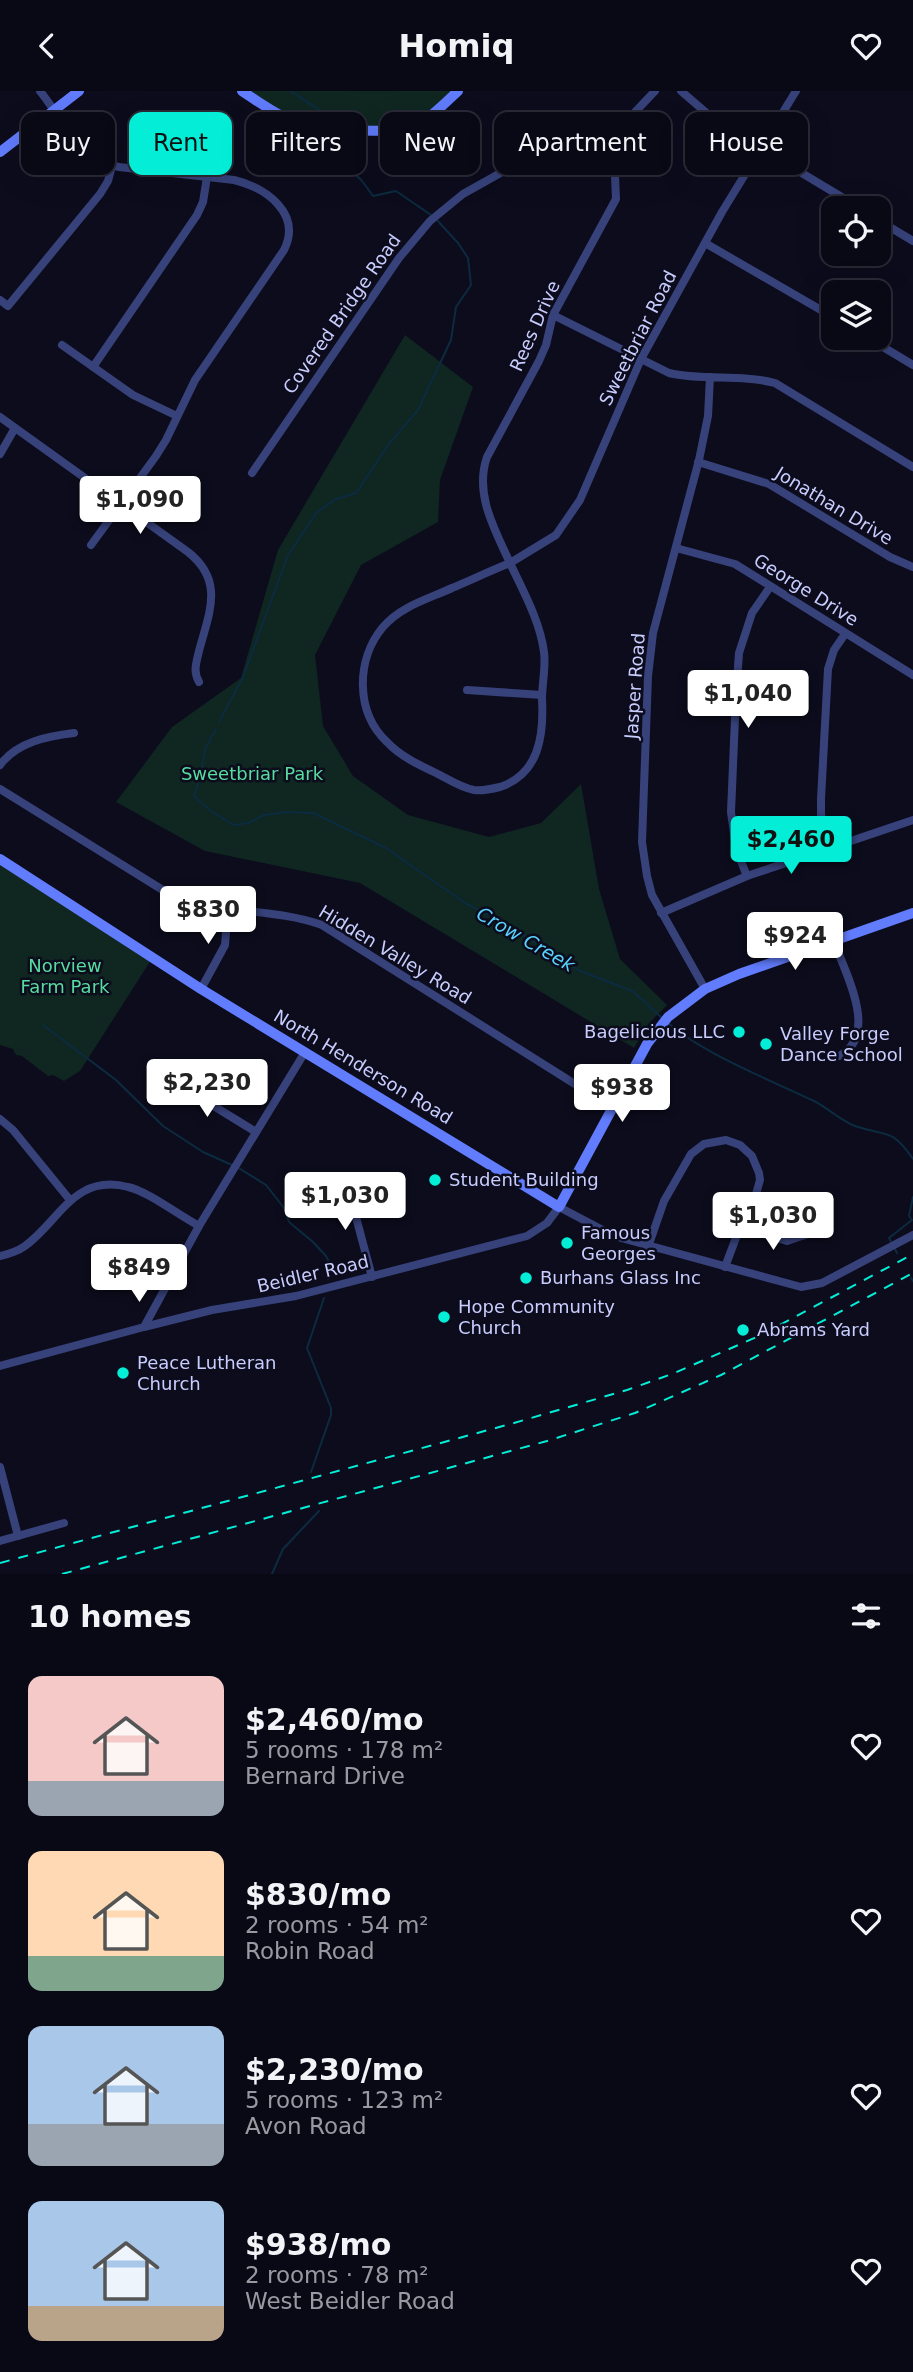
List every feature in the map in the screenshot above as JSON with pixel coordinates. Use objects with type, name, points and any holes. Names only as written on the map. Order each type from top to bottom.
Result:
[{"type":"street","points":[[40,91],[55,110]]},
{"type":"street","points":[[0,152],[79,91]]},
{"type":"street","points":[[242,91],[287,119],[302,124],[392,130],[410,127],[432,114],[458,91]]},
{"type":"street","name":"Covered Bridge Road","points":[[635,112],[655,91]]},
{"type":"street","points":[[681,91],[704,112]]},
{"type":"street","name":"Sweetbriar Road","points":[[783,112],[796,91]]},
{"type":"street","points":[[92,545],[166,440],[195,380],[284,250],[289,233],[288,220],[282,208],[266,193],[243,182],[115,166]]},
{"type":"street","points":[[0,300],[8,306],[100,194],[110,175]]},
{"type":"street","name":"Covered Bridge Road","points":[[251,473],[399,258],[432,219],[473,188],[497,175]]},
{"type":"street","name":"Rees Drive","points":[[510,563],[489,514],[482,486],[482,472],[487,457],[539,361],[553,315],[616,199],[615,175]]},
{"type":"street","name":"Sweetbriar Road","points":[[510,563],[555,535],[580,500],[641,359],[744,175]]},
{"type":"street","points":[[805,175],[840,196]]},
{"type":"street","points":[[93,367],[197,215],[203,202],[207,177]]},
{"type":"street","points":[[891,228],[913,241]]},
{"type":"street","points":[[705,243],[821,311]]},
{"type":"street","points":[[553,315],[668,373],[749,377],[775,383],[913,467]]},
{"type":"street","points":[[62,345],[133,395],[177,416]]},
{"type":"street","points":[[888,350],[913,365]]},
{"type":"street","name":"Jasper Road","points":[[705,989],[662,913],[647,876],[642,842],[648,676],[653,632],[698,462],[708,416],[710,377]]},
{"type":"street","points":[[0,417],[194,557],[208,574],[212,587],[211,602],[195,668],[199,683]]},
{"type":"street","points":[[0,454],[15,428]]},
{"type":"street","name":"Jonathan Drive","points":[[698,462],[770,485],[890,557],[913,567]]},
{"type":"street","name":"George Drive","points":[[676,548],[735,563],[913,675]]},
{"type":"street","points":[[510,563],[541,636],[544,653],[542,695],[542,727],[534,759],[524,774],[510,783],[477,791],[464,788],[387,744],[377,732],[368,713],[363,687],[363,667],[374,640],[397,614],[510,563]]},
{"type":"street","points":[[747,876],[736,849],[731,812],[739,653],[752,613],[770,587]]},
{"type":"street","points":[[831,848],[823,823],[821,799],[828,669],[834,650],[845,634]]},
{"type":"street","points":[[467,691],[542,695]]},
{"type":"street","points":[[0,765],[26,744],[48,736],[74,733]]},
{"type":"street","name":"Hidden Valley Road","points":[[0,789],[167,894],[186,901],[302,918],[322,925],[613,1108]]},
{"type":"street","points":[[662,913],[747,876],[913,820]]},
{"type":"street","name":"North Henderson Road","points":[[0,859],[201,989],[559,1207],[614,1236],[724,1268],[806,1287],[822,1283],[913,1235]]},
{"type":"street","points":[[201,989],[225,945],[228,908]]},
{"type":"street","points":[[559,1207],[647,1044],[665,1021],[705,989],[753,969],[913,913]]},
{"type":"street","points":[[834,942],[856,999],[859,1018],[858,1028],[848,1052],[839,1056]]},
{"type":"street","points":[[144,1327],[199,1226],[305,1052]]},
{"type":"street","points":[[173,1081],[256,1132]]},
{"type":"street","points":[[0,1119],[13,1130],[70,1199]]},
{"type":"street","points":[[648,1247],[664,1201],[689,1157],[701,1146],[726,1140],[740,1145],[752,1156],[759,1172],[756,1193],[724,1268]]},
{"type":"street","points":[[346,1180],[372,1277]]},
{"type":"street","points":[[0,1256],[26,1246],[70,1199],[94,1188],[114,1185],[130,1187],[199,1226]]},
{"type":"street","name":"Beidler Road","points":[[0,1366],[212,1310],[276,1301],[527,1237],[547,1223],[559,1207]]},
{"type":"street","points":[[740,1227],[787,1241],[805,1235]]},
{"type":"street","points":[[0,1467],[19,1536]]},
{"type":"street","points":[[0,1541],[64,1523]]},
{"type":"green space","points":[[242,91],[458,91],[430,112],[380,112],[380,126],[366,126],[366,112],[283,112]]},
{"type":"green space","name":"Sweetbriar Park","points":[[405,335],[473,387],[440,480],[438,522],[361,565],[315,655],[323,726],[353,776],[408,815],[489,837],[541,823],[581,784],[599,889],[620,959],[667,1005],[649,1023],[634,1048],[360,883],[205,851],[116,802],[172,727],[241,678],[278,550]]},
{"type":"green space","name":"Norview Farm Park","points":[[0,859],[153,957],[80,1071],[64,1081],[53,1075],[48,1076],[22,1056],[16,1055],[13,1049],[0,1045]]},
{"type":"waterway","name":"Crow Creek","points":[[291,91],[321,112]]},
{"type":"waterway","name":"Crow Creek","points":[[356,175],[373,196],[396,191],[431,215]]},
{"type":"waterway","name":"Crow Creek","points":[[219,722],[243,677],[288,555],[316,513],[336,499],[356,493],[388,445],[418,410],[451,340],[456,307],[471,285],[468,258],[436,219]]},
{"type":"waterway","name":"Crow Creek","points":[[216,729],[205,749],[194,796],[212,812],[234,825],[248,823],[264,815],[286,812],[313,813],[386,848],[465,903],[505,923],[578,970],[632,991],[661,1017]]},
{"type":"waterway","name":"Crow Creek","points":[[668,1023],[718,1056],[814,1101],[850,1124],[893,1137],[913,1159]]},
{"type":"waterway","points":[[43,1025],[116,1080],[163,1126],[203,1152],[232,1165]]},
{"type":"waterway","points":[[237,1167],[266,1185],[284,1208],[289,1222],[326,1256],[332,1267],[328,1279]]},
{"type":"waterway","name":"Crow Creek","points":[[891,1242],[889,1238],[912,1220],[909,1216],[913,1197]]},
{"type":"waterway","name":"Crow Creek","points":[[894,1247],[897,1253]]},
{"type":"waterway","points":[[311,1472],[331,1415],[331,1408],[307,1348],[324,1298]]},
{"type":"waterway","points":[[272,1574],[283,1549],[319,1511]]},
{"type":"railway","points":[[0,1563],[627,1390],[672,1374],[759,1336],[913,1254]]},
{"type":"railway","points":[[62,1574],[547,1441],[635,1413],[721,1375],[913,1273]]},
{"type":"place","name":"Bagelicious LLC","points":[[739,1032]]},
{"type":"place","name":"Valley Forge Dance School","points":[[766,1044]]},
{"type":"place","name":"Student Building","points":[[435,1180]]},
{"type":"place","name":"Famous Georges","points":[[567,1243]]},
{"type":"place","name":"Burhans Glass Inc","points":[[526,1278]]},
{"type":"place","name":"Hope Community Church","points":[[444,1317]]},
{"type":"place","name":"Abrams Yard","points":[[743,1330]]},
{"type":"place","name":"Peace Lutheran Church","points":[[123,1373]]}]
